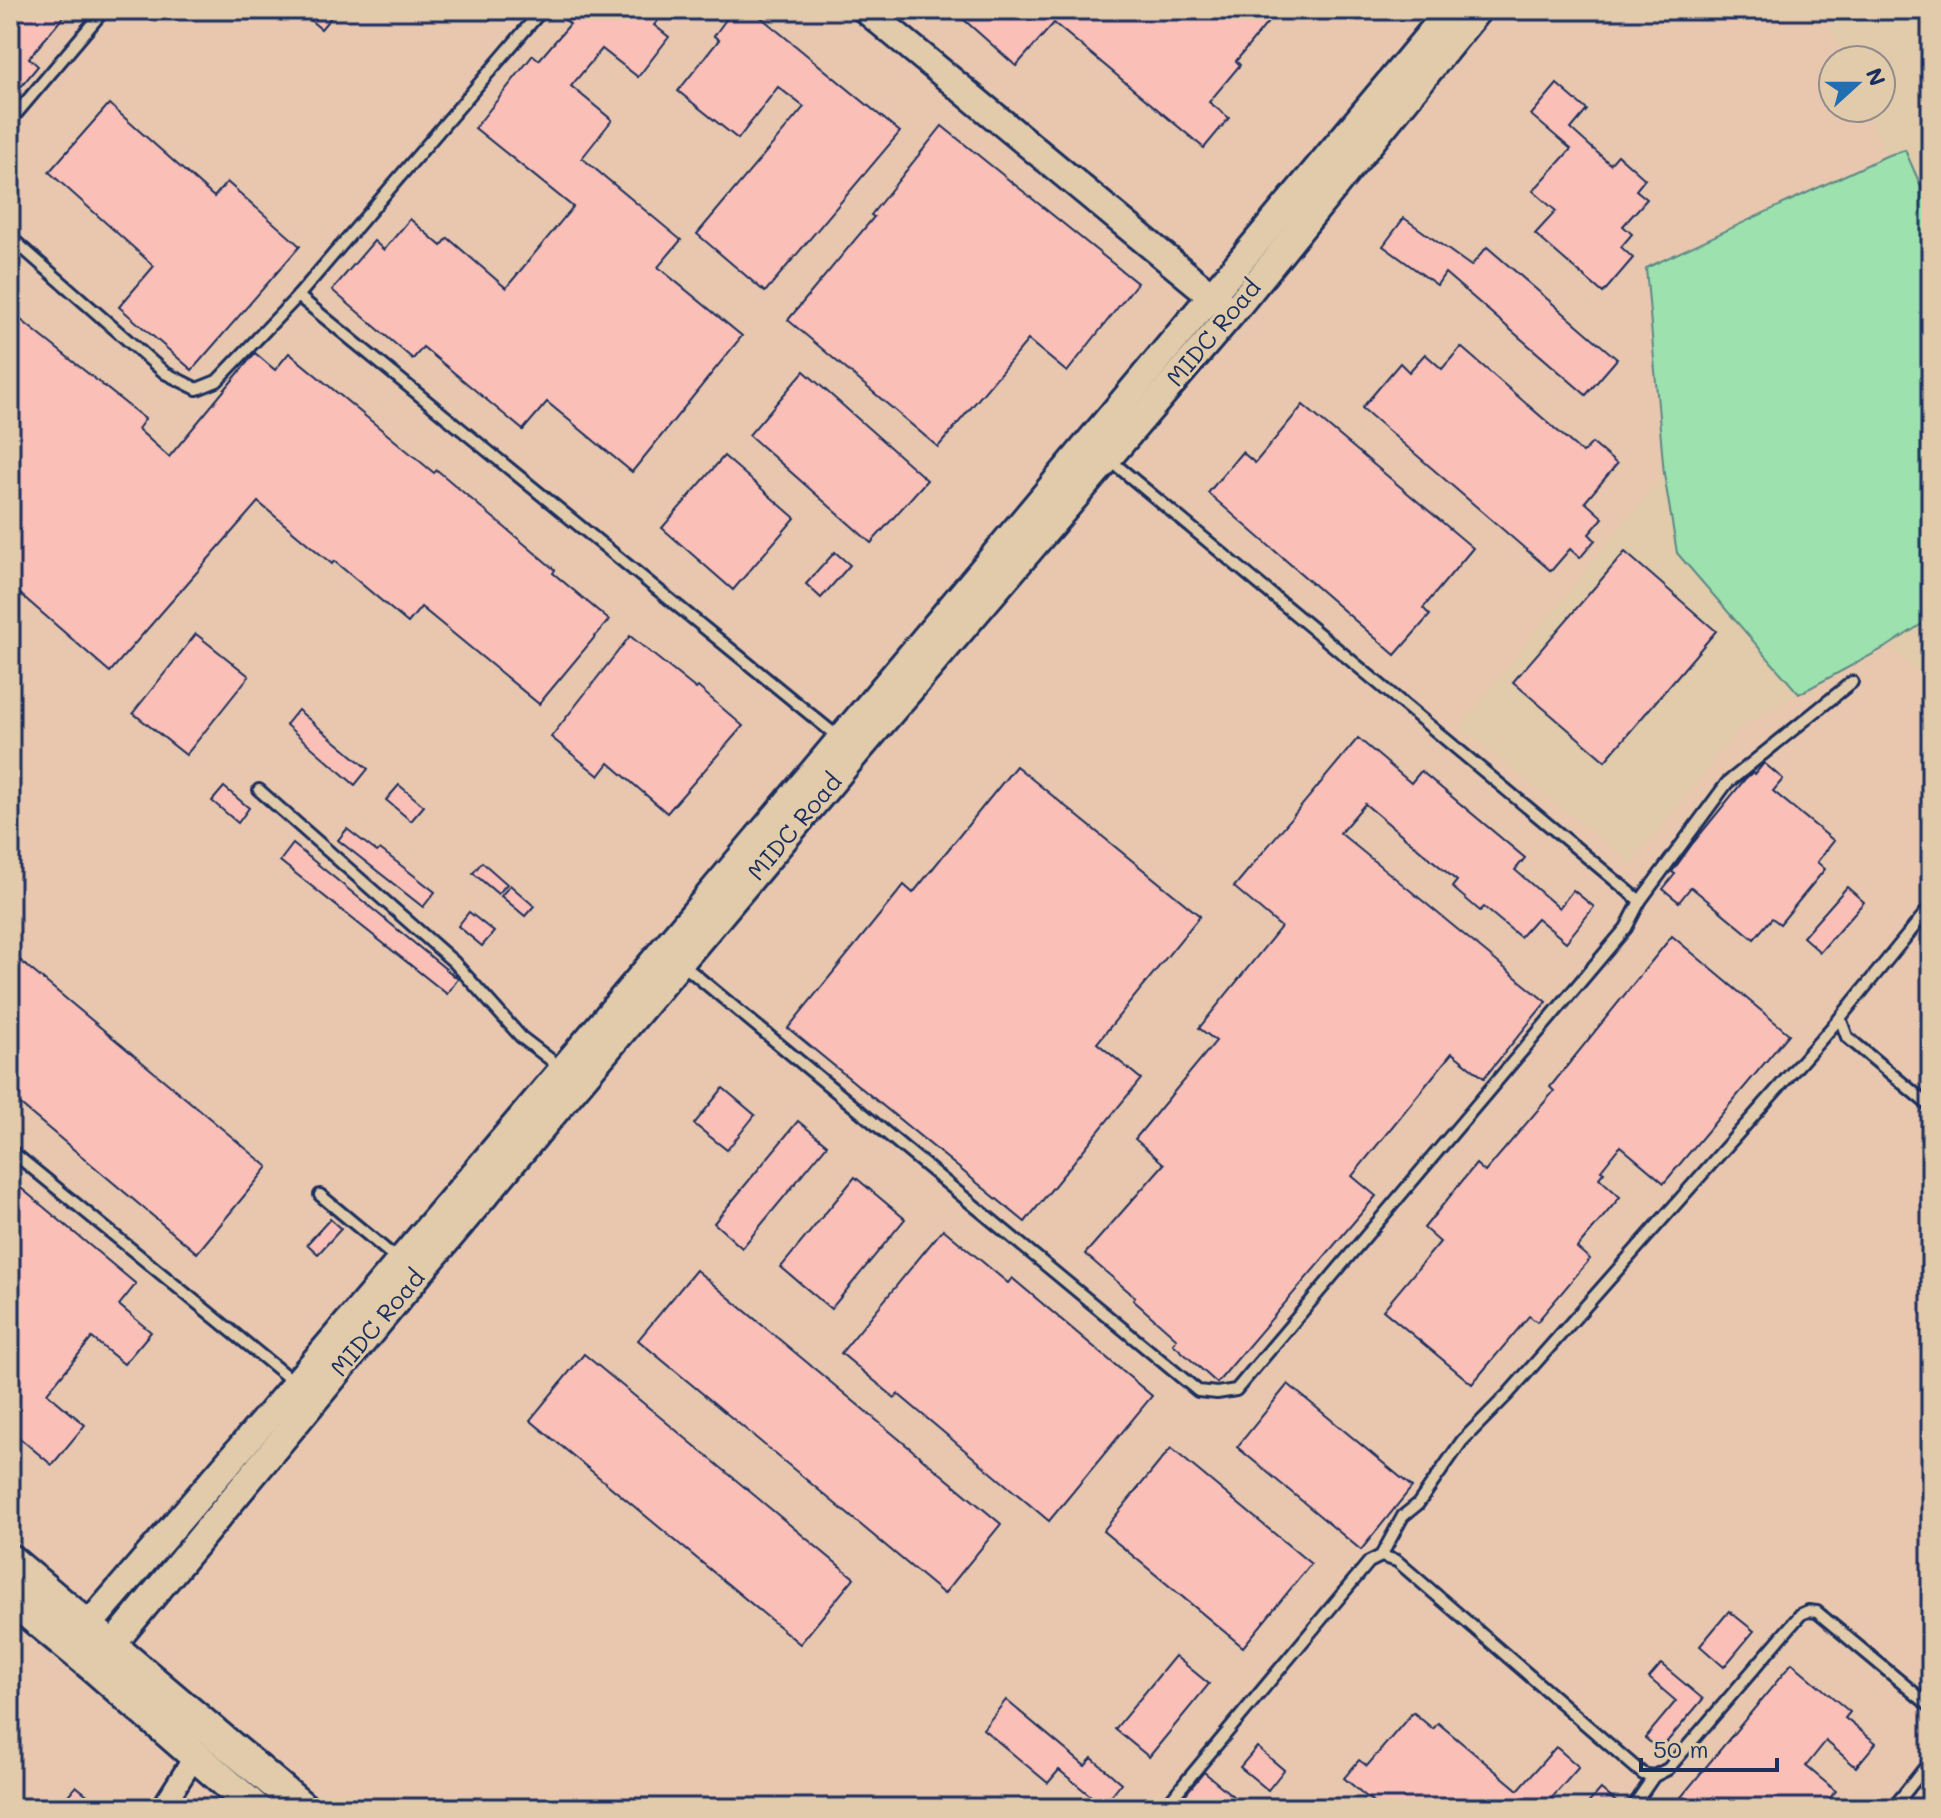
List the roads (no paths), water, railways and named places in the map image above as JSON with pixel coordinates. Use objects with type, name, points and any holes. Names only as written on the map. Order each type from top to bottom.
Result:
[{"type":"main road","points":[[10,1560],[79,1636],[303,1808]]},
{"type":"main road","points":[[10,1598],[79,1636]]},
{"type":"main road","points":[[103,1656],[195,1756],[255,1808]]},
{"type":"street","name":"MIDC Road","points":[[103,1656],[417,1276],[681,964],[849,745],[1212,296],[1450,10]]},
{"type":"street","name":"MIDC Road","points":[[79,1636],[297,1385],[561,1072],[849,745],[1108,458],[1232,313],[1478,10]]},
{"type":"street","points":[[868,11],[1232,313]]},
{"type":"street","points":[[162,1808],[195,1756]]},
{"type":"lane","points":[[10,121],[104,10]]},
{"type":"lane","points":[[10,253],[14,240],[165,373],[197,389],[217,381],[298,296],[542,10]]},
{"type":"lane","points":[[298,296],[849,745]]},
{"type":"lane","points":[[1108,458],[1640,901]]},
{"type":"lane","points":[[681,964],[1198,1391],[1217,1393],[1236,1390],[1626,928],[1640,901],[1727,783],[1852,682]]},
{"type":"lane","points":[[259,790],[454,962],[521,1037],[551,1060],[561,1072]]},
{"type":"lane","points":[[1164,1808],[1369,1562],[1381,1556],[1403,1516],[1418,1504],[1462,1441],[1508,1394],[1840,1018],[1931,906]]},
{"type":"lane","points":[[1840,1018],[1847,1037],[1931,1107]]},
{"type":"lane","points":[[10,1150],[297,1385]]},
{"type":"lane","points":[[320,1195],[400,1261]]},
{"type":"lane","points":[[1381,1556],[1397,1561],[1643,1774],[1654,1776]]},
{"type":"lane","points":[[1632,1808],[1654,1776],[1668,1769],[1801,1614],[1808,1611],[1817,1612],[1931,1707]]},
{"type":"lane","points":[[1893,1808],[1931,1760]]}]
